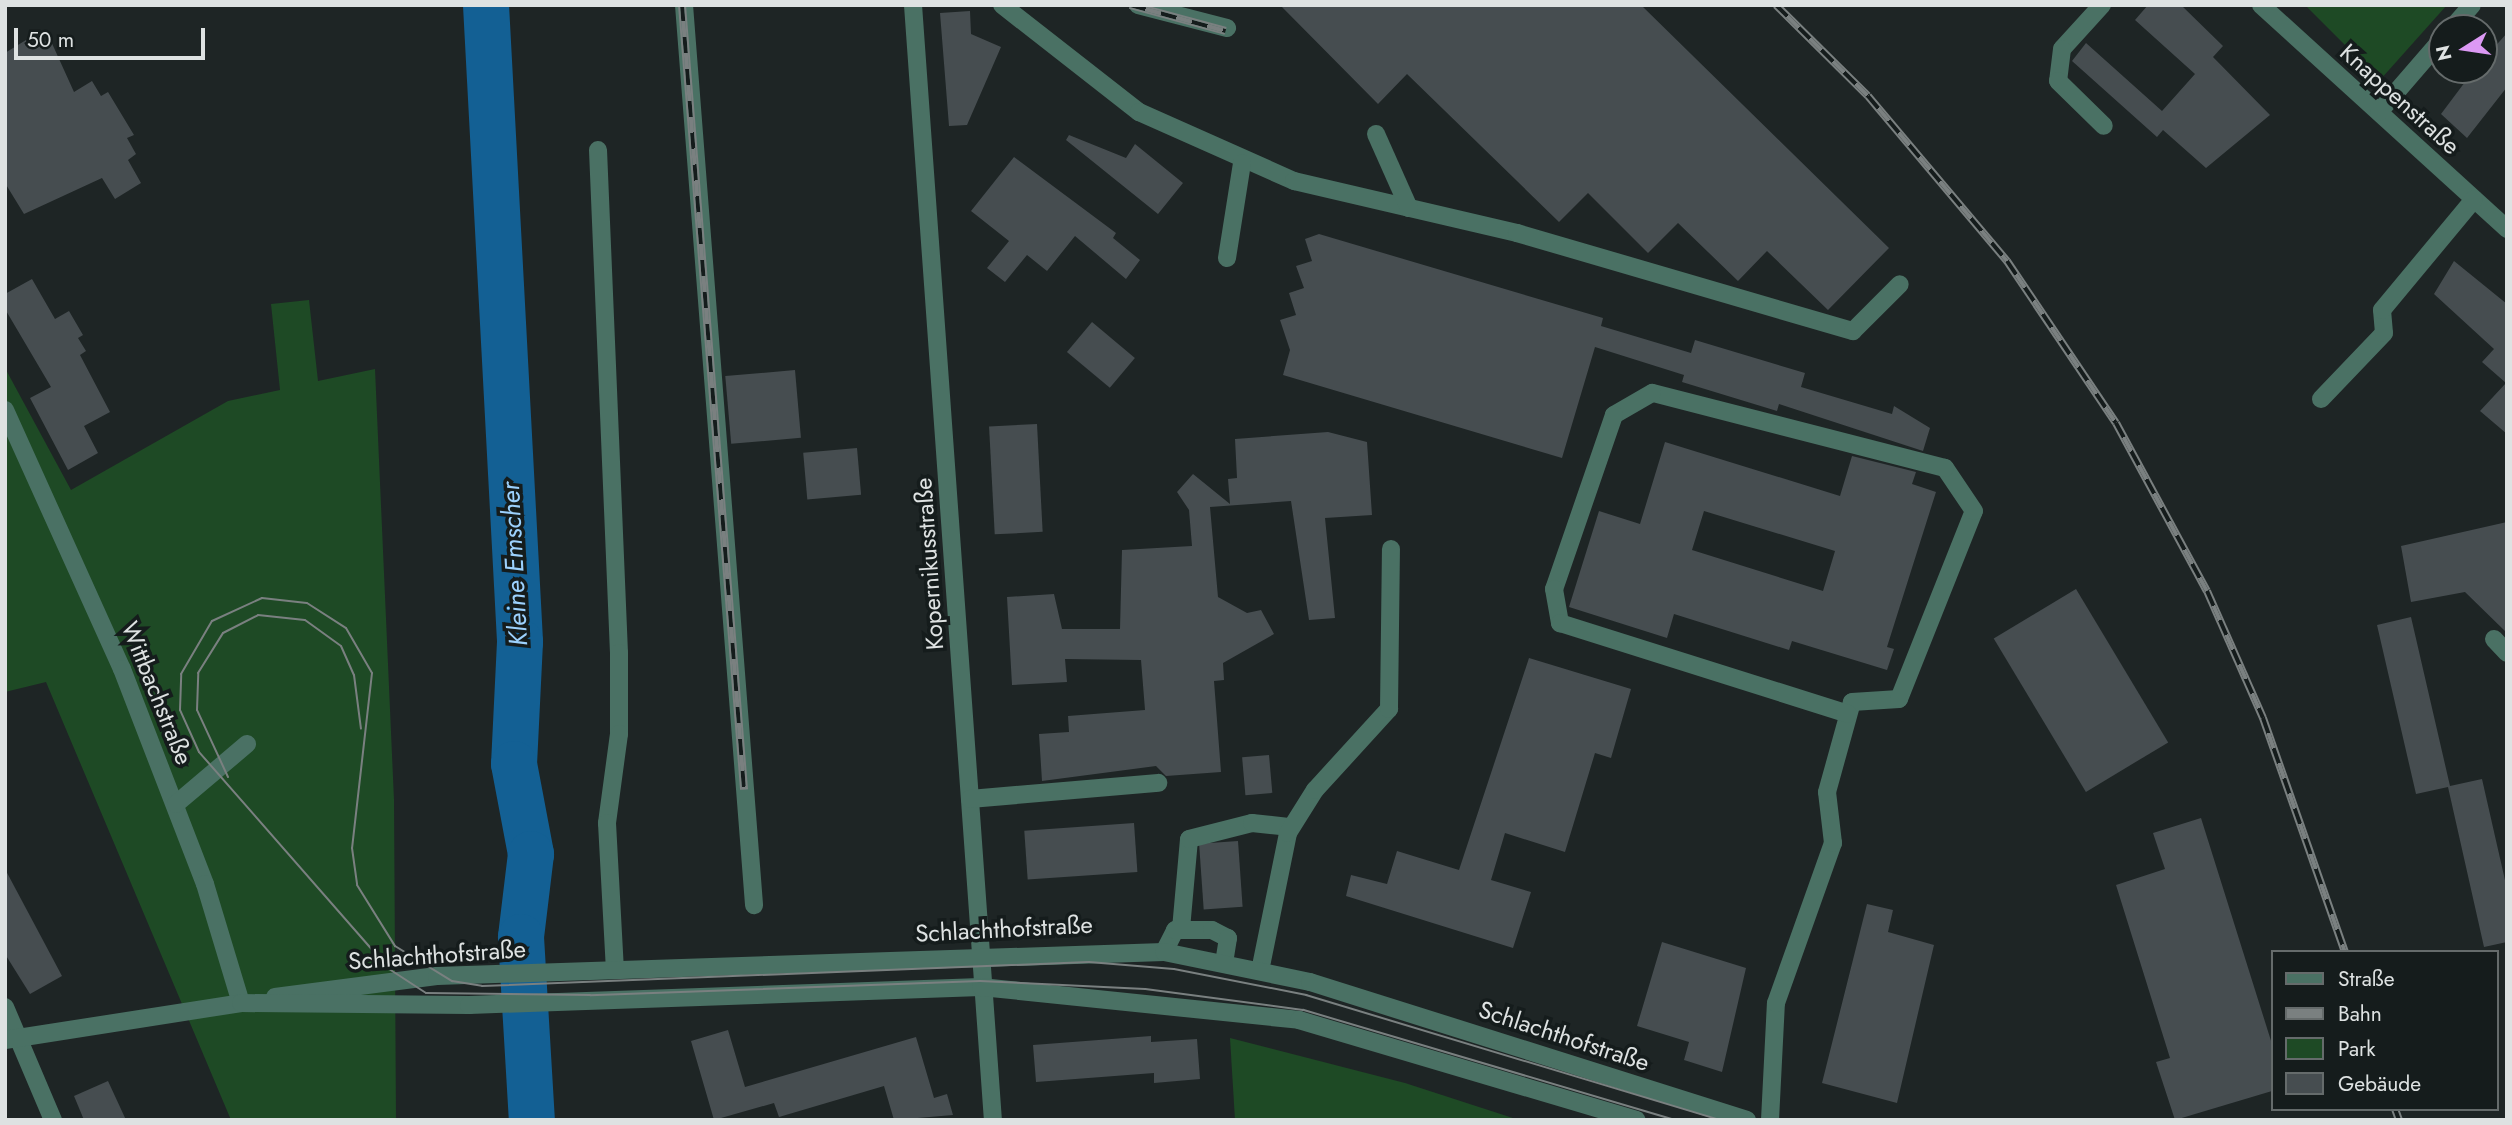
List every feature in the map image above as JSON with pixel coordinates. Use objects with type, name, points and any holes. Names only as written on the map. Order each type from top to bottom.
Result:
[{"type":"street","points":[[684,5],[754,905]]},
{"type":"street","name":"Kopernikusstraße","points":[[913,5],[970,799],[978,956],[993,1120]]},
{"type":"street","points":[[1002,5],[1116,98],[1242,163],[1853,331],[1900,284]]},
{"type":"street","points":[[1138,5],[1227,28]]},
{"type":"street","points":[[2102,5],[2062,49],[2058,81],[2104,126]]},
{"type":"street","name":"Knappenstraße","points":[[2260,5],[2507,229]]},
{"type":"street","points":[[2379,112],[2428,55]]},
{"type":"street","points":[[1376,134],[1409,208]]},
{"type":"street","points":[[597,150],[618,653],[619,734],[607,836],[615,970]]},
{"type":"street","points":[[1227,258],[1242,163]]},
{"type":"street","points":[[2321,399],[2384,333],[2382,310],[2474,199]]},
{"type":"street","points":[[1770,1120],[1776,1003],[1833,843],[1827,792],[1849,715],[1852,702],[1899,699],[1974,511],[1945,468],[1652,393],[1614,415],[1554,589],[1560,623],[1849,715]]},
{"type":"street","name":"Wittbachstraße","points":[[5,410],[37,471],[176,804],[241,1003]]},
{"type":"street","points":[[1260,971],[1291,827],[1315,790],[1389,709],[1391,549]]},
{"type":"street","points":[[2494,639],[2507,653]]},
{"type":"street","points":[[176,804],[247,744]]},
{"type":"street","points":[[970,799],[1158,783]]},
{"type":"street","points":[[1164,951],[1181,929],[1189,839],[1252,822],[1291,827]]},
{"type":"street","points":[[1181,929],[1228,938],[1224,963]]},
{"type":"street","name":"Schlachthofstraße","points":[[12,1038],[241,1003],[466,975],[1164,951],[1260,971],[1747,1120]]},
{"type":"street","name":"Schlachthofstraße","points":[[241,1003],[469,1005],[981,987],[1299,1020],[1636,1120]]},
{"type":"street","points":[[5,1007],[12,1038],[53,1120]]},
{"type":"green space","points":[[2305,5],[2447,5],[2439,14],[2428,14],[2428,26],[2380,80]]},
{"type":"green space","points":[[309,300],[318,381],[375,369],[394,800],[396,1120],[231,1120],[46,682],[5,692],[5,368],[71,490],[228,401],[280,390],[271,304]]},
{"type":"green space","points":[[1230,1038],[1405,1083],[1519,1120],[1235,1120]]},
{"type":"building","points":[[1280,5],[1641,5],[1889,248],[1828,310],[1767,251],[1738,281],[1678,223],[1648,253],[1588,193],[1559,222],[1407,74],[1378,104]]},
{"type":"building","points":[[2148,5],[2181,5],[2223,46],[2213,57],[2270,115],[2206,168],[2163,130],[2157,137],[2072,61],[2086,43],[2162,111],[2195,74],[2135,20]]},
{"type":"building","points":[[970,11],[971,34],[1001,47],[967,125],[949,126],[940,13]]},
{"type":"building","points":[[2507,33],[2507,87],[2467,138],[2441,114],[2464,84],[2498,84],[2498,43]]},
{"type":"building","points":[[50,39],[74,92],[92,81],[101,96],[108,92],[134,135],[127,138],[136,154],[128,160],[141,183],[115,199],[102,178],[24,214],[5,183],[5,53],[26,40],[33,49]]},
{"type":"building","points":[[1069,135],[1126,158],[1135,144],[1183,183],[1158,214],[1066,140]]},
{"type":"building","points":[[1014,157],[1116,233],[1113,238],[1140,260],[1126,279],[1075,236],[1047,271],[1027,255],[1005,282],[987,268],[1009,241],[971,211]]},
{"type":"building","points":[[1319,234],[1603,318],[1601,326],[1691,353],[1695,340],[1805,373],[1801,387],[1892,414],[1894,406],[1930,428],[1923,451],[1779,404],[1777,411],[1682,382],[1684,375],[1595,347],[1562,458],[1283,375],[1290,350],[1280,320],[1296,315],[1289,293],[1304,288],[1296,266],[1312,261],[1305,239]]},
{"type":"building","points":[[2454,261],[2507,304],[2507,434],[2480,411],[2506,383],[2482,362],[2494,349],[2434,294]]},
{"type":"building","points":[[32,279],[55,319],[69,311],[83,335],[78,338],[86,351],[80,355],[110,412],[84,426],[98,453],[68,470],[30,398],[51,387],[5,309],[5,294]]},
{"type":"building","points":[[1092,322],[1135,358],[1110,388],[1067,352]]},
{"type":"building","points":[[795,370],[801,438],[731,444],[725,376]]},
{"type":"building","points":[[1037,424],[1043,532],[995,534],[989,427]]},
{"type":"building","points":[[1328,432],[1367,442],[1372,515],[1325,518],[1335,618],[1309,620],[1291,501],[1210,507],[1218,597],[1247,613],[1261,610],[1274,634],[1223,663],[1224,680],[1214,681],[1221,772],[1166,776],[1156,766],[1042,781],[1039,734],[1069,732],[1068,716],[1145,710],[1141,660],[1065,659],[1067,682],[1012,685],[1007,597],[1054,594],[1062,629],[1120,629],[1122,550],[1192,546],[1189,510],[1177,492],[1193,474],[1230,504],[1228,479],[1237,478],[1235,439]]},
{"type":"building","points":[[1665,442],[1840,496],[1852,456],[1916,472],[1912,484],[1936,492],[1887,647],[1894,649],[1887,670],[1792,641],[1789,650],[1674,614],[1667,638],[1569,607],[1599,511],[1640,524]],"holes":[[[1704,511],[1835,551],[1823,591],[1692,550]]]},
{"type":"building","points":[[857,448],[861,495],[807,500],[803,453]]},
{"type":"building","points":[[2507,522],[2507,633],[2465,592],[2411,602],[2401,546]]},
{"type":"building","points":[[2076,589],[2168,742],[2086,792],[1994,638]]},
{"type":"building","points":[[2411,617],[2450,786],[2482,779],[2507,889],[2507,942],[2484,947],[2448,787],[2416,794],[2377,625]]},
{"type":"building","points":[[1529,658],[1631,689],[1611,758],[1595,753],[1565,852],[1505,833],[1491,880],[1531,892],[1513,948],[1346,896],[1351,875],[1387,884],[1397,851],[1459,870]]},
{"type":"building","points":[[1269,755],[1272,793],[1245,795],[1242,757]]},
{"type":"building","points":[[2201,818],[2270,1038],[2270,1092],[2175,1120],[2156,1062],[2170,1058],[2116,885],[2165,869],[2153,833]]},
{"type":"building","points":[[1134,823],[1137,872],[1028,880],[1024,831]]},
{"type":"building","points":[[1238,841],[1243,907],[1204,910],[1199,844]]},
{"type":"building","points":[[5,869],[62,976],[30,994],[5,954]]},
{"type":"building","points":[[1867,904],[1893,910],[1888,932],[1934,945],[1897,1103],[1822,1083]]},
{"type":"building","points":[[1662,942],[1746,968],[1722,1072],[1684,1060],[1689,1042],[1637,1026]]},
{"type":"building","points":[[728,1030],[745,1087],[916,1037],[934,1098],[947,1094],[953,1115],[894,1120],[884,1086],[779,1117],[774,1103],[714,1120],[691,1041]]},
{"type":"building","points":[[1151,1036],[1151,1042],[1197,1039],[1200,1079],[1154,1083],[1154,1073],[1036,1082],[1033,1045]]},
{"type":"building","points":[[108,1081],[126,1120],[84,1120],[74,1096]]},
{"type":"waterway","name":"Kleine Emscher","points":[[486,5],[520,642],[514,764],[531,854],[521,937],[532,1120]]},
{"type":"tram line","points":[[1675,1120],[1303,1010],[1145,989],[980,981],[590,995],[426,993],[389,969],[199,752],[180,710],[181,674],[212,621],[262,598],[307,603],[346,628],[372,673],[352,848],[357,885],[395,946],[452,981],[482,986],[1089,962],[1174,969],[1306,995],[1719,1120]]},
{"type":"tram line","points":[[228,777],[197,710],[198,673],[223,633],[258,615],[305,620],[341,646],[354,675],[361,729]]},
{"type":"railway","points":[[682,5],[744,790]]},
{"type":"railway","points":[[1130,5],[1226,31]]},
{"type":"railway","points":[[1776,5],[1868,96],[2007,261],[2116,423],[2207,591],[2263,718],[2344,950]]},
{"type":"railway","points":[[2396,1111],[2399,1120]]}]
